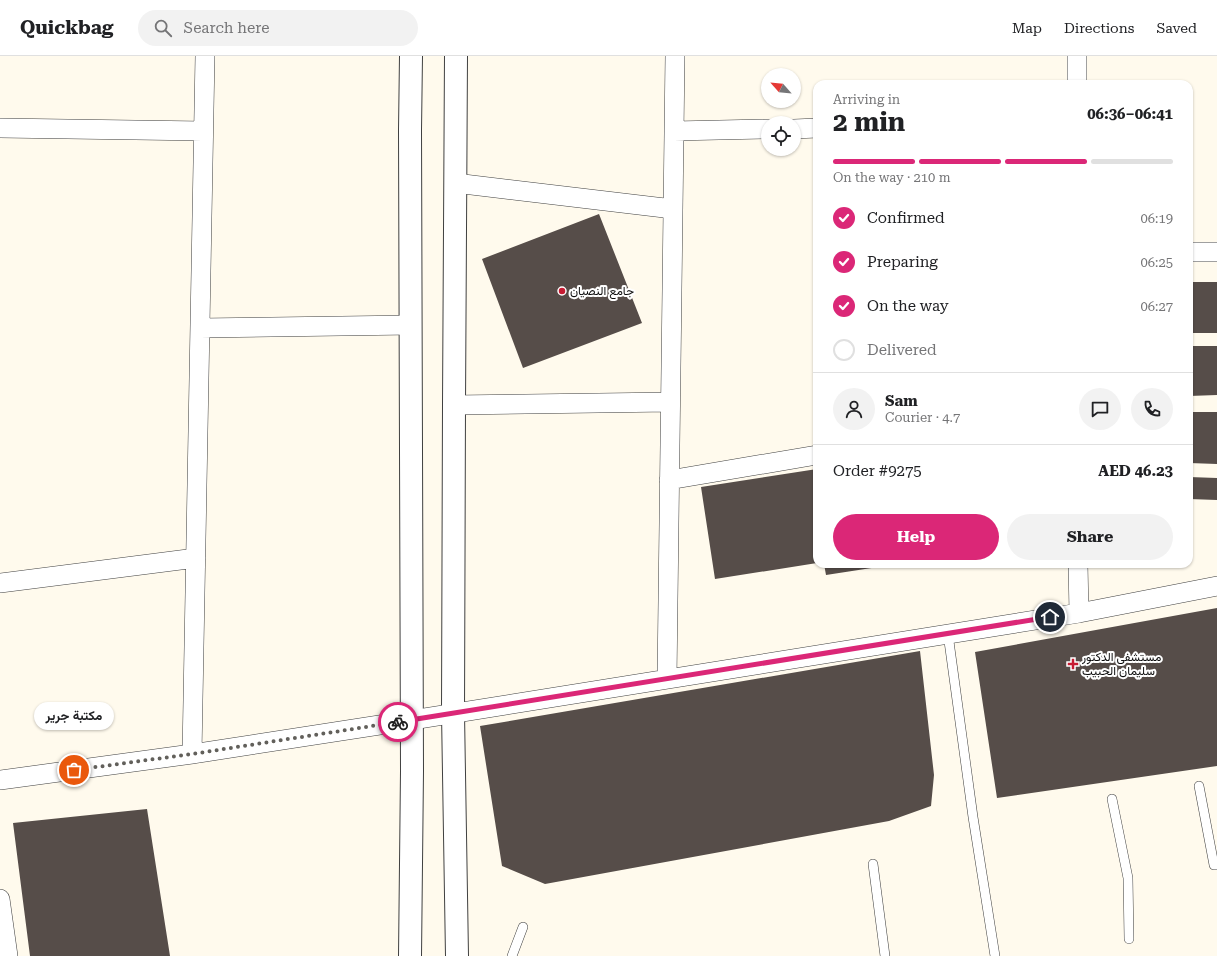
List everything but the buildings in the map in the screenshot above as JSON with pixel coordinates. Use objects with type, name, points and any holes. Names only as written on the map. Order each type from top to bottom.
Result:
[{"type":"street","points":[[192,754],[205,56]]},
{"type":"street","points":[[410,956],[412,720],[411,56]]},
{"type":"street","points":[[456,56],[454,713],[457,956]]},
{"type":"street","points":[[667,679],[675,56]]},
{"type":"street","points":[[1077,56],[1077,80]]},
{"type":"street","points":[[0,128],[203,131]]},
{"type":"street","points":[[801,129],[813,128]]},
{"type":"street","points":[[674,131],[761,129]]},
{"type":"street","points":[[455,183],[673,209]]},
{"type":"street","points":[[1193,252],[1217,252]]},
{"type":"street","points":[[200,328],[411,325]]},
{"type":"street","points":[[454,405],[670,402]]},
{"type":"street","points":[[669,480],[813,456]]},
{"type":"street","points":[[0,583],[196,558]]},
{"type":"street","points":[[1078,568],[1079,613]]},
{"type":"street","points":[[0,780],[192,754],[412,720],[1079,613],[1217,586]]},
{"type":"street","points":[[0,899],[8,956]]},
{"type":"lane","points":[[948,634],[994,956]]},
{"type":"lane","points":[[1199,786],[1214,865],[1217,865]]},
{"type":"lane","points":[[1112,799],[1128,878],[1129,939]]},
{"type":"lane","points":[[873,864],[886,956]]},
{"type":"lane","points":[[512,956],[523,927]]},
{"type":"way so far","points":[[74,770],[192,754],[398,722]]},
{"type":"place","name":"جامع النصيان","points":[[562,291]]},
{"type":"place","name":"مستشفى الدكتور سليمان الحبيب","points":[[1073,664]]},
{"type":"place","name":"مكتبة جرير","points":[[74,770]]},
{"type":"route","points":[[398,722],[1050,617]]}]
